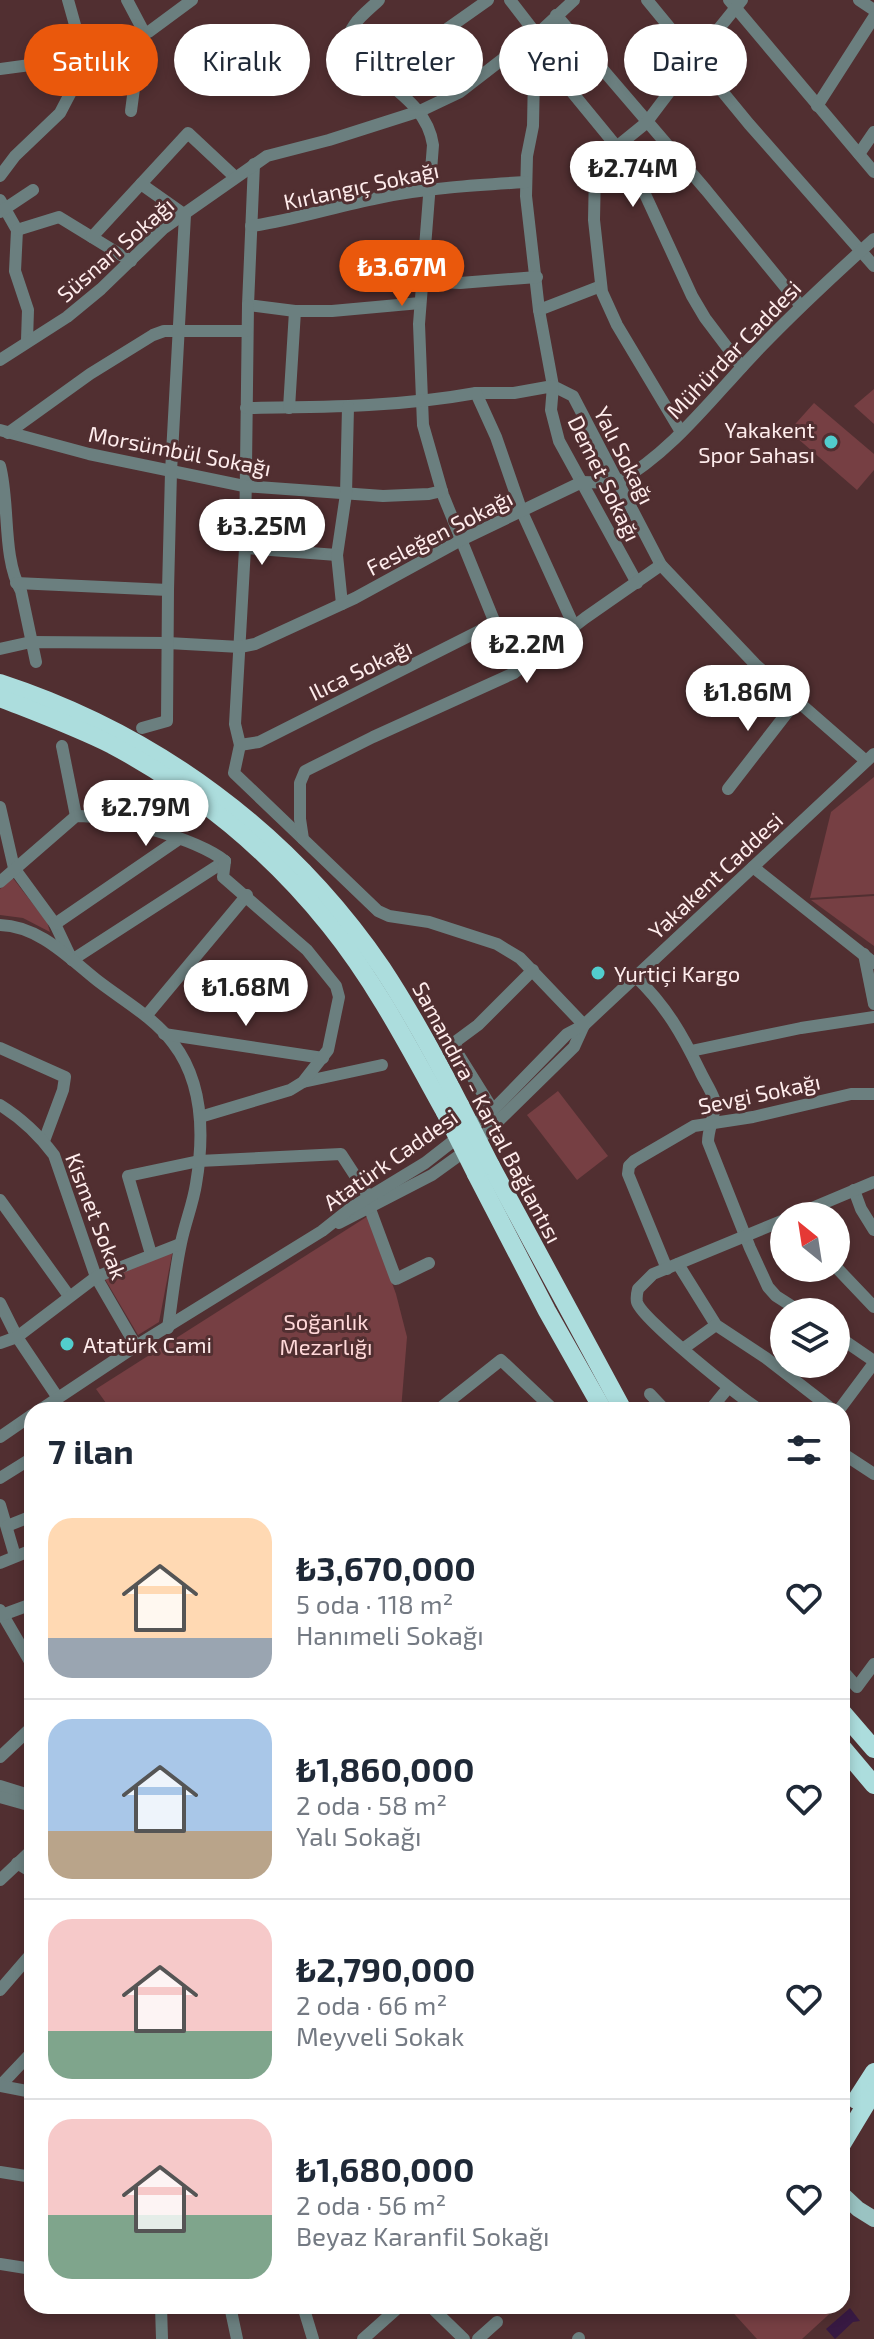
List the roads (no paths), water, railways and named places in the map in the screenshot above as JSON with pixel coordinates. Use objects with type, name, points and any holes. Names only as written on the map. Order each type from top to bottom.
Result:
[{"type":"highway","name":"Samandıra - Kartal Bağlantısı","points":[[0,683],[32,693],[124,735],[193,776],[252,820],[303,869],[345,918],[421,1031],[453,1108],[554,1324],[598,1402]]},
{"type":"highway","name":"Samandıra - Kartal Bağlantısı","points":[[0,698],[70,725],[153,769],[228,823],[274,866],[330,926],[453,1108]]},
{"type":"highway","name":"Samandıra - Kartal Bağlantısı","points":[[483,1170],[538,1257],[619,1402]]},
{"type":"highway","points":[[850,1728],[874,1746]]},
{"type":"highway","points":[[850,1733],[874,1774]]},
{"type":"highway","points":[[850,1756],[874,1785]]},
{"type":"highway","points":[[850,2109],[874,2072]]},
{"type":"highway","points":[[850,2131],[874,2091]]},
{"type":"main road","points":[[850,2202],[874,2219]]},
{"type":"main road","points":[[850,2216],[874,2229]]},
{"type":"street","points":[[68,0],[75,24]]},
{"type":"street","points":[[127,0],[140,24]]},
{"type":"street","points":[[354,24],[379,0]]},
{"type":"street","points":[[454,24],[488,0]]},
{"type":"street","points":[[510,0],[525,24]]},
{"type":"street","name":"Süsnarı Sokağı","points":[[547,24],[574,0]]},
{"type":"street","points":[[647,0],[667,24]]},
{"type":"street","points":[[859,0],[874,10]]},
{"type":"street","points":[[158,24],[186,2]]},
{"type":"street","points":[[720,24],[736,3],[817,106],[874,172]]},
{"type":"street","points":[[556,15],[800,305]]},
{"type":"street","points":[[817,106],[874,17]]},
{"type":"street","name":"Süsnarı Sokağı","points":[[0,360],[67,317],[164,228],[267,156],[420,111],[460,92],[499,64]]},
{"type":"street","points":[[0,69],[24,66]]},
{"type":"street","points":[[0,176],[15,156],[60,113],[69,96]]},
{"type":"street","points":[[131,111],[133,96]]},
{"type":"street","points":[[402,96],[420,111],[431,129],[433,145],[420,303],[423,425],[442,491],[495,623],[514,658],[523,666]]},
{"type":"street","points":[[246,408],[422,403],[476,393],[514,393],[553,386],[539,310],[526,182],[534,96]]},
{"type":"street","points":[[578,96],[638,179],[705,318],[742,367]]},
{"type":"street","points":[[666,96],[646,123],[598,162],[595,170],[594,220],[601,286],[617,325],[681,432]]},
{"type":"street","points":[[728,96],[874,266]]},
{"type":"street","points":[[859,154],[874,132]]},
{"type":"street","points":[[92,237],[188,133],[235,177]]},
{"type":"street","points":[[254,164],[247,331],[245,548],[235,724],[240,745],[234,773],[378,911],[474,935],[520,958],[584,1025]]},
{"type":"street","name":"Kırlangıç Sokağı","points":[[251,226],[283,222],[364,201],[430,189],[526,182]]},
{"type":"street","points":[[141,184],[185,215],[171,472],[167,721],[142,728]]},
{"type":"street","points":[[27,340],[28,310],[15,271],[17,230],[2,207],[33,190]]},
{"type":"street","points":[[17,230],[59,217],[131,261]]},
{"type":"street","name":"Mühürdar Caddesi","points":[[617,483],[681,432],[800,305],[874,239]]},
{"type":"street","points":[[423,281],[460,283],[537,277]]},
{"type":"street","points":[[539,310],[601,286]]},
{"type":"street","points":[[248,305],[295,311],[332,311],[420,303]]},
{"type":"street","points":[[289,408],[295,311]]},
{"type":"street","points":[[4,431],[153,335],[164,331],[247,331]]},
{"type":"street","name":"Demet Sokağı","points":[[553,386],[550,398],[554,427],[637,583]]},
{"type":"street","name":"Yalı Sokağı","points":[[553,386],[573,396],[661,565],[755,664],[870,758]]},
{"type":"street","points":[[476,393],[496,437],[522,512],[574,626]]},
{"type":"street","points":[[342,604],[337,555],[346,494],[348,407]]},
{"type":"street","name":"Morsümbül Sokağı","points":[[4,431],[89,454],[244,486],[383,496],[442,491]]},
{"type":"street","points":[[0,466],[5,484],[8,535],[16,583],[21,591],[36,662]]},
{"type":"street","name":"Fesleğen Sokağı","points":[[0,649],[31,642],[240,647],[255,644],[342,604],[461,540],[582,482],[617,483]]},
{"type":"street","points":[[245,548],[337,555]]},
{"type":"street","points":[[303,839],[300,783],[305,771],[514,673],[661,565]]},
{"type":"street","points":[[16,583],[168,590]]},
{"type":"street","name":"Ilıca Sokağı","points":[[240,745],[259,742],[495,623]]},
{"type":"street","points":[[728,789],[797,700]]},
{"type":"street","points":[[62,746],[76,816]]},
{"type":"street","name":"Yakakent Caddesi","points":[[584,1025],[870,758]]},
{"type":"street","points":[[0,807],[14,868],[55,924],[72,960]]},
{"type":"street","points":[[0,882],[76,816],[107,818],[179,839],[225,861]]},
{"type":"street","points":[[55,924],[179,839]]},
{"type":"street","points":[[200,1117],[290,1090],[303,1082],[323,1058],[339,997],[336,986],[307,950],[223,877],[225,861]]},
{"type":"street","points":[[72,960],[225,861]]},
{"type":"street","points":[[753,867],[874,963]]},
{"type":"street","points":[[146,1016],[247,895]]},
{"type":"street","points":[[0,925],[18,925],[42,937],[146,1016],[187,1063],[200,1117],[199,1161],[196,1186],[180,1244],[168,1328]]},
{"type":"street","points":[[864,954],[874,1004]]},
{"type":"street","points":[[493,1110],[458,1054],[455,1042],[478,1025],[533,970]]},
{"type":"street","points":[[636,977],[662,1001],[691,1051],[714,1100],[715,1112],[709,1123],[708,1142],[768,1287],[779,1298]]},
{"type":"street","points":[[691,1051],[801,1028],[874,1017]]},
{"type":"street","name":"Atatürk Caddesi","points":[[52,1402],[136,1346],[370,1203],[493,1110],[567,1034],[584,1025]]},
{"type":"street","name":"Atatürk Caddesi","points":[[370,1203],[432,1175],[475,1144],[574,1047],[584,1025]]},
{"type":"street","points":[[164,1033],[323,1058]]},
{"type":"street","points":[[0,1048],[66,1080],[44,1141],[0,1105]]},
{"type":"street","points":[[303,1082],[382,1065]]},
{"type":"street","name":"Sevgi Sokağı","points":[[672,1266],[628,1174],[629,1166],[694,1126],[739,1120],[851,1094],[874,1094]]},
{"type":"street","name":"Kismet Sokak","points":[[44,1141],[54,1155],[63,1178],[96,1277],[136,1346]]},
{"type":"street","points":[[151,1254],[128,1176],[199,1161],[341,1154],[370,1203],[396,1279],[429,1263]]},
{"type":"street","points":[[826,1202],[874,1182]]},
{"type":"street","points":[[854,1190],[874,1230]]},
{"type":"street","points":[[0,1200],[69,1296]]},
{"type":"street","points":[[748,1402],[646,1318],[637,1302],[638,1289],[645,1280],[672,1266],[770,1226]]},
{"type":"street","points":[[0,1343],[17,1337],[96,1277],[180,1244]]},
{"type":"street","points":[[672,1266],[716,1325],[825,1402]]},
{"type":"street","points":[[850,1282],[874,1307]]},
{"type":"street","points":[[0,1303],[17,1337],[58,1398]]},
{"type":"street","points":[[684,1348],[716,1325]]},
{"type":"street","points":[[842,1402],[874,1362],[850,1345]]},
{"type":"street","points":[[448,1402],[501,1360],[546,1402]]},
{"type":"street","points":[[717,1402],[728,1388]]},
{"type":"street","points":[[650,1394],[658,1402]]},
{"type":"street","points":[[0,1437],[24,1420]]},
{"type":"street","points":[[850,1459],[874,1474]]},
{"type":"street","points":[[0,1478],[24,1463]]},
{"type":"street","points":[[0,1508],[15,1556]]},
{"type":"street","points":[[7,1526],[24,1519]]},
{"type":"street","points":[[0,1563],[24,1553]]},
{"type":"street","points":[[24,1606],[1,1613],[24,1651]]},
{"type":"street","points":[[850,1679],[857,1687],[874,1664]]},
{"type":"street","points":[[0,1757],[24,1734]]},
{"type":"street","points":[[1,1787],[24,1794]]},
{"type":"street","points":[[1,1787],[24,1801]]},
{"type":"street","points":[[0,1880],[24,1857]]},
{"type":"street","points":[[17,1863],[24,1867]]},
{"type":"street","points":[[1,1986],[24,1962]]},
{"type":"street","points":[[0,2086],[24,2060]]},
{"type":"street","points":[[0,2086],[24,2090]]},
{"type":"street","points":[[0,2172],[24,2176]]},
{"type":"street","points":[[0,2264],[24,2268]]},
{"type":"street","points":[[161,2314],[162,2339]]},
{"type":"street","points":[[232,2314],[237,2339]]},
{"type":"street","points":[[308,2314],[313,2339]]},
{"type":"street","points":[[363,2339],[391,2314]]},
{"type":"street","points":[[438,2314],[464,2339]]},
{"type":"street","points":[[478,2339],[497,2322]]},
{"type":"place","name":"Yakakent Spor Sahası","points":[[831,442]]},
{"type":"place","name":"Yurtiçi Kargo","points":[[598,973]]},
{"type":"place","name":"Atatürk Cami","points":[[67,1344]]},
{"type":"park label","name":"Soğanlık Mezarlığı","points":[[326,1334]]}]
